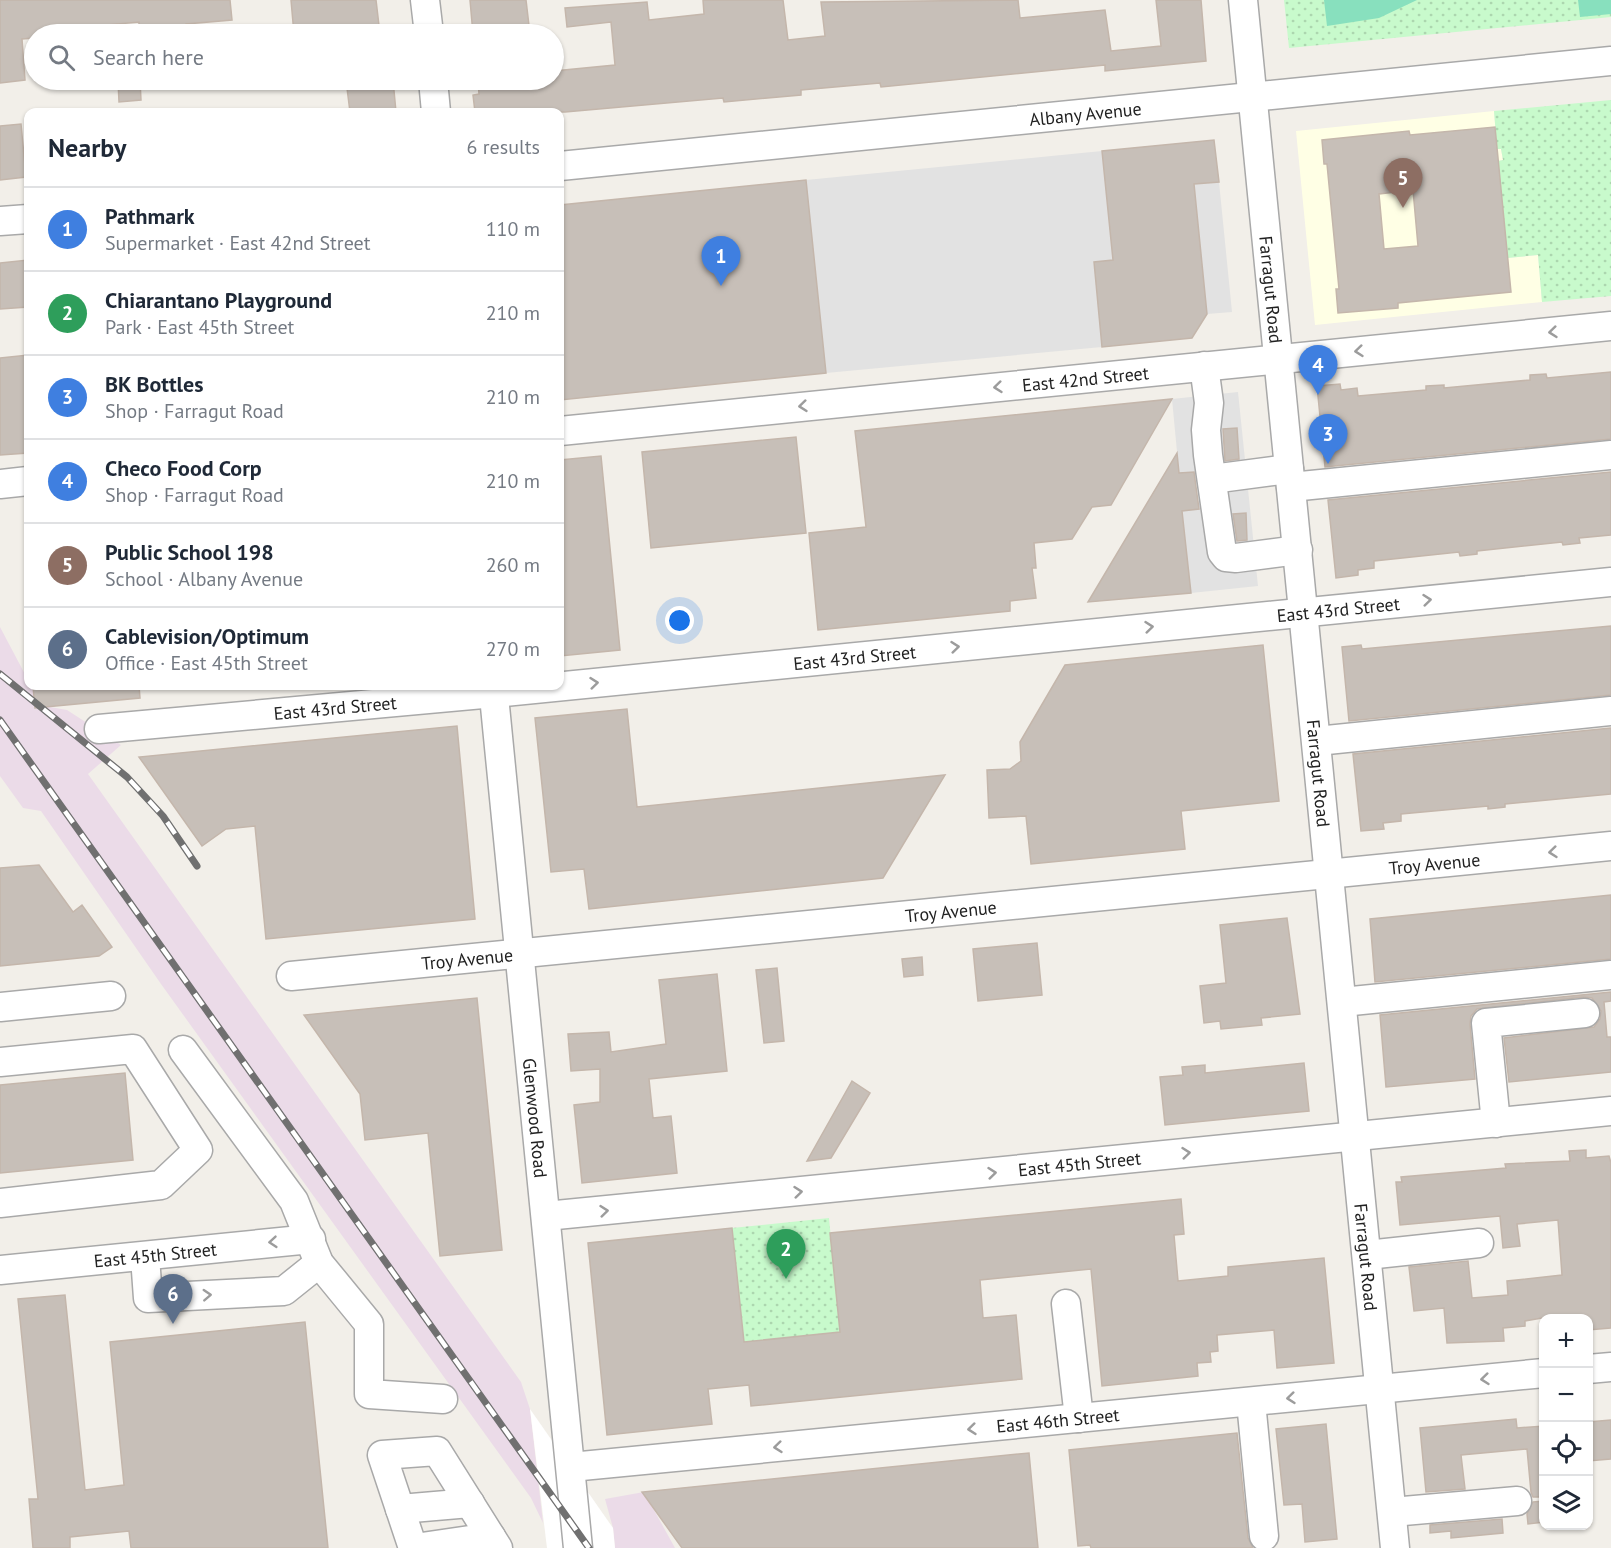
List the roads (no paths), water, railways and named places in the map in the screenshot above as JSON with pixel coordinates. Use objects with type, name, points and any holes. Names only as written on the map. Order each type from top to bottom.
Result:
[{"type":"street","points":[[425,0],[428,24]]},
{"type":"street","name":"Farragut Road","points":[[1243,0],[1395,1548]]},
{"type":"street","name":"Albany Avenue","points":[[564,166],[1611,61]]},
{"type":"street","points":[[434,90],[436,108]]},
{"type":"street","points":[[0,221],[24,219]]},
{"type":"street","name":"East 42nd Street","points":[[564,431],[1611,326]]},
{"type":"street","points":[[1204,366],[1209,403],[1206,430],[1222,552],[1226,557],[1298,550]]},
{"type":"street","points":[[1212,479],[1290,478],[1611,455]]},
{"type":"street","points":[[0,484],[24,482]]},
{"type":"street","name":"East 43rd Street","points":[[564,682],[1611,582]]},
{"type":"street","name":"East 43rd Street","points":[[99,729],[483,690]]},
{"type":"street","name":"Glenwood Road","points":[[493,690],[578,1548]]},
{"type":"street","points":[[1317,741],[1611,711]]},
{"type":"street","name":"Troy Avenue","points":[[291,976],[1611,846]]},
{"type":"street","points":[[1342,1002],[1611,975]]},
{"type":"street","points":[[0,1007],[111,996]]},
{"type":"street","points":[[1496,1123],[1486,1023],[1586,1014]]},
{"type":"street","points":[[0,1062],[133,1049],[198,1150],[161,1185],[0,1203]]},
{"type":"street","points":[[183,1050],[294,1201],[315,1251],[369,1324],[369,1395],[443,1399]]},
{"type":"street","name":"East 45th Street","points":[[546,1216],[1611,1111]]},
{"type":"street","points":[[1367,1255],[1479,1243]]},
{"type":"street","name":"East 45th Street","points":[[0,1270],[145,1257],[236,1245],[315,1251]]},
{"type":"street","points":[[145,1257],[148,1298],[284,1290],[315,1251]]},
{"type":"street","points":[[1066,1304],[1079,1418]]},
{"type":"street","points":[[1593,1369],[1611,1367]]},
{"type":"street","name":"East 46th Street","points":[[571,1467],[1539,1373]]},
{"type":"street","points":[[1251,1402],[1264,1536]]},
{"type":"street","points":[[437,1451],[470,1503],[495,1542],[414,1548],[382,1455],[437,1451]]},
{"type":"street","points":[[1392,1512],[1517,1501]]},
{"type":"street","points":[[400,1509],[470,1503]]},
{"type":"railway","points":[[0,674],[127,777],[163,816],[197,866]]},
{"type":"railway","points":[[0,720],[589,1548]]},
{"type":"place","name":"Public School 198","points":[[1403,208]]},
{"type":"place","name":"Pathmark","points":[[721,286]]},
{"type":"place","name":"Checo Food Corp","points":[[1318,395]]},
{"type":"place","name":"BK Bottles","points":[[1328,464]]},
{"type":"place","name":"Chiarantano Playground","points":[[786,1279]]},
{"type":"place","name":"Cablevision/Optimum","points":[[173,1324]]}]
